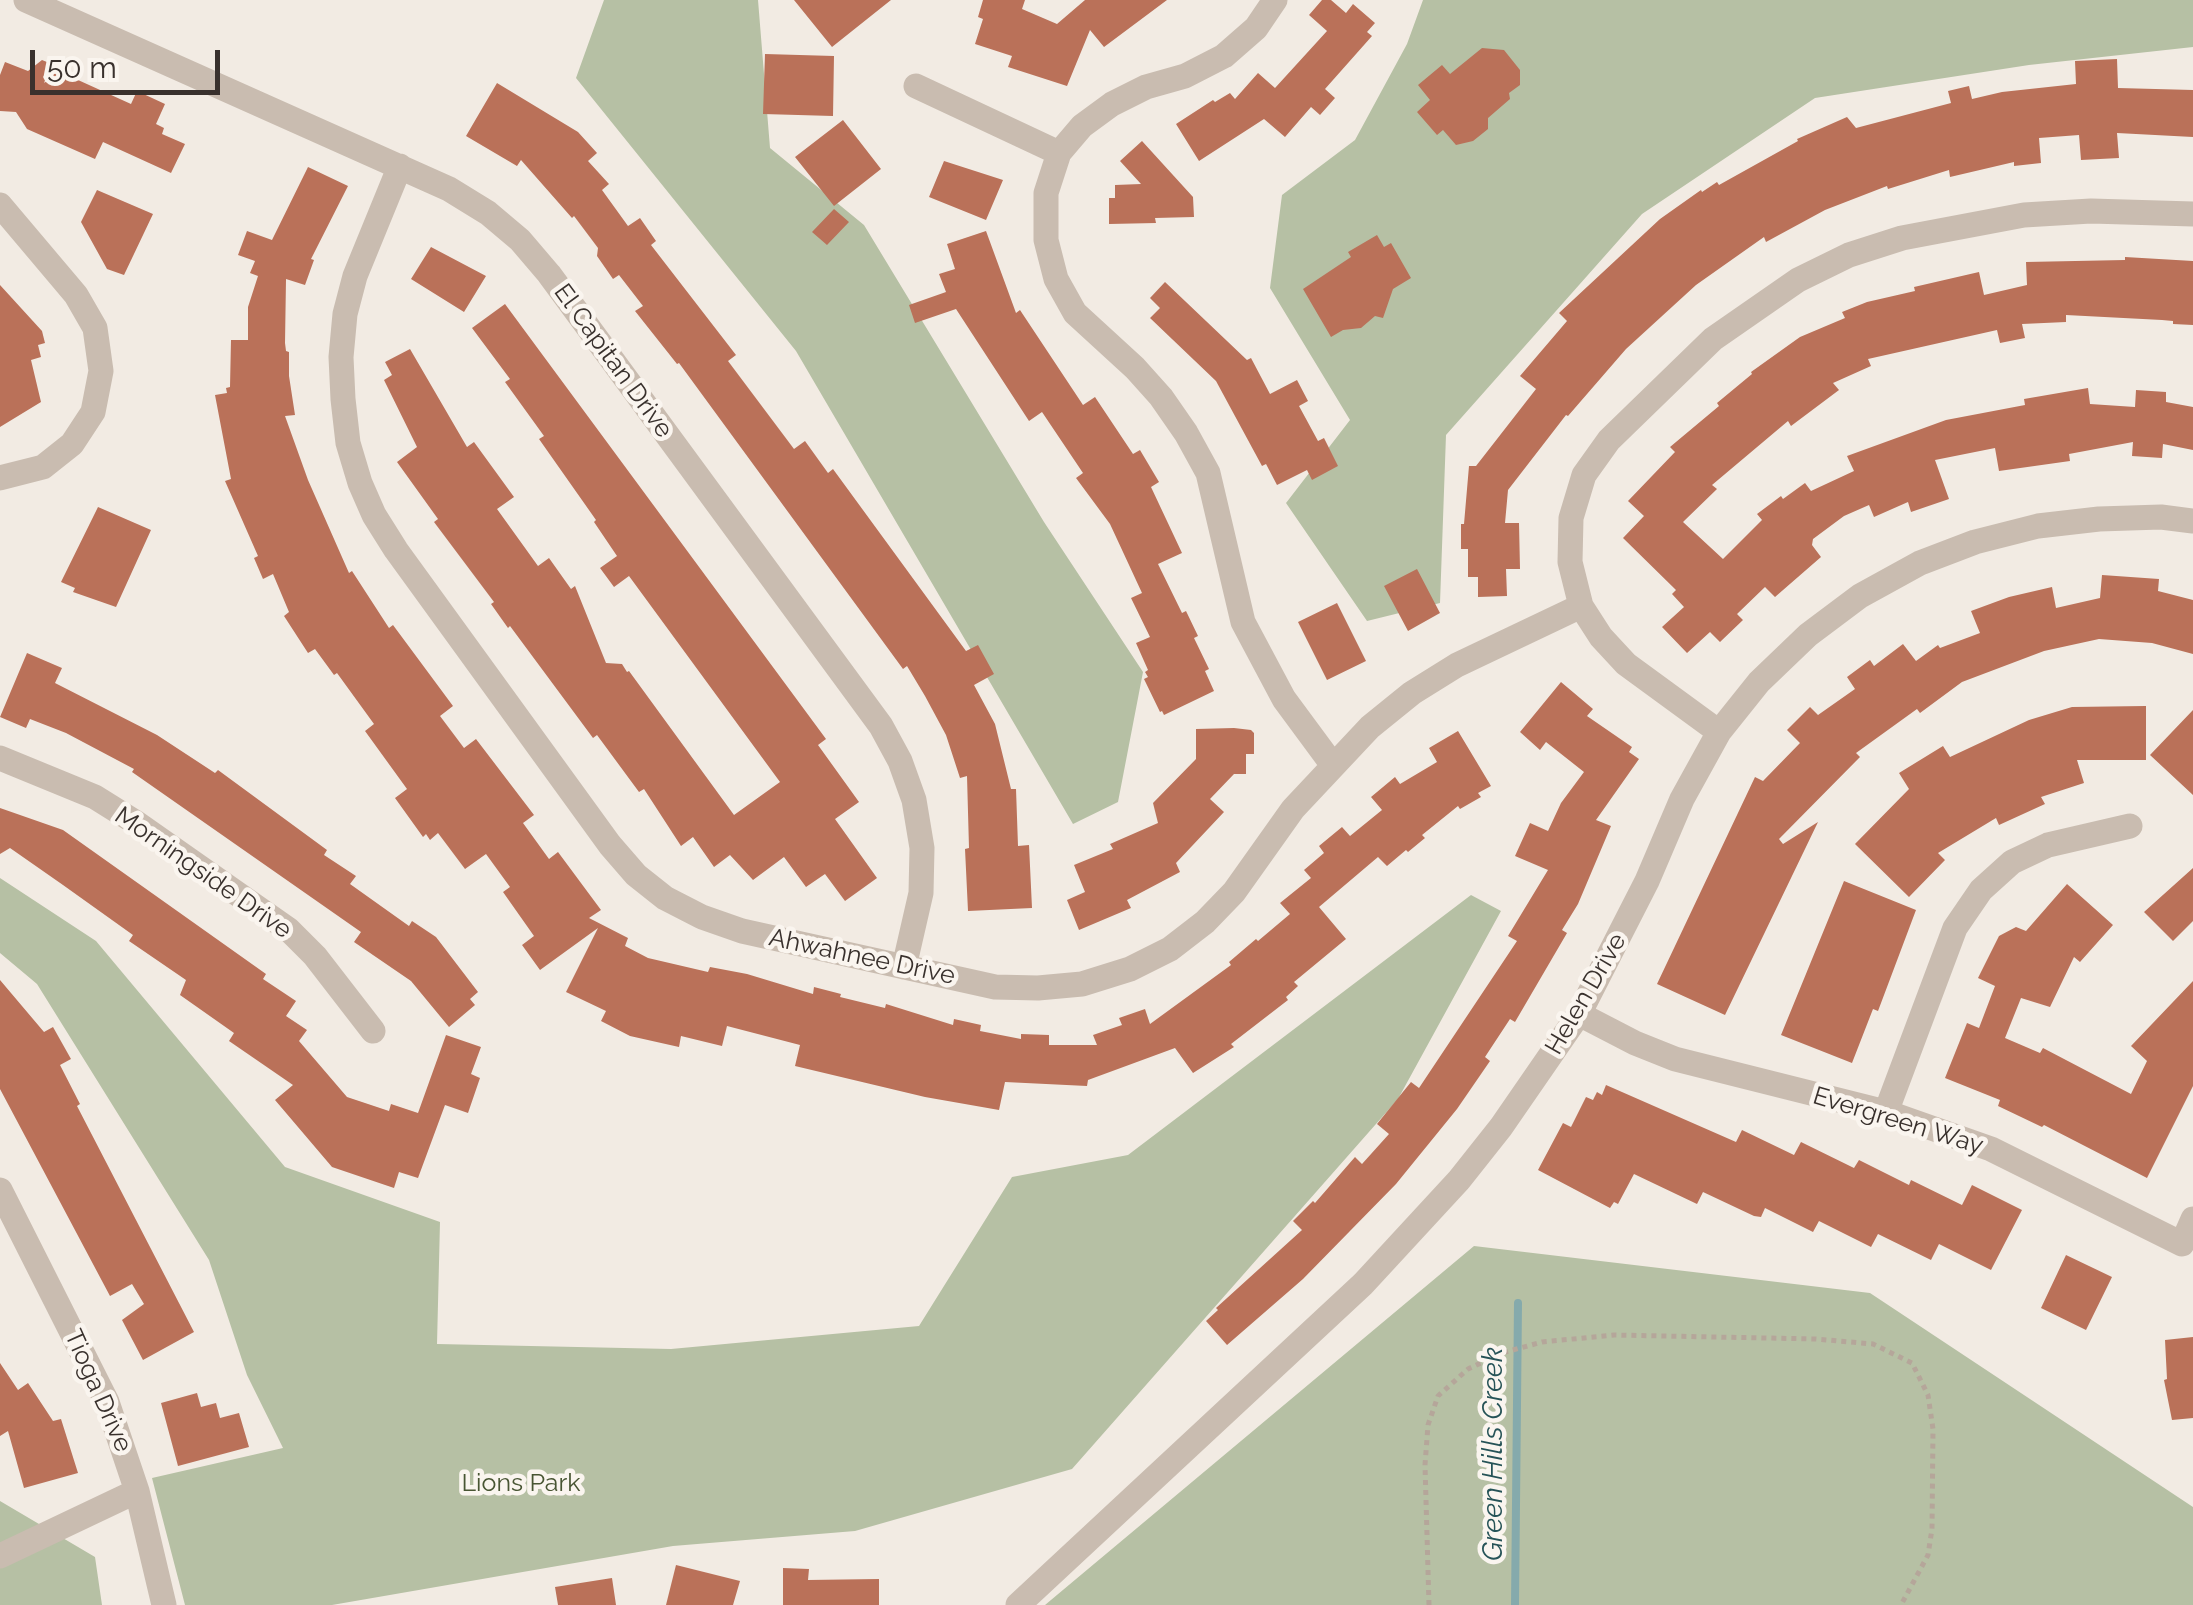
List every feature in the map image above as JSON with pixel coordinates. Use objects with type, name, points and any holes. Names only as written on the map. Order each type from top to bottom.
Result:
[{"type":"street","name":"El Capitan Drive","points":[[26,0],[400,166],[488,212],[520,240],[549,274],[881,726],[900,761],[914,800],[922,848],[921,893],[904,967]]},
{"type":"street","points":[[1275,0],[1256,28],[1224,56],[1185,76],[1146,87],[1112,104],[1082,126],[1059,153],[1046,193],[1046,240],[1056,279],[1075,313],[1135,368],[1186,433],[1208,474],[1244,622],[1284,699],[1332,764]]},
{"type":"street","points":[[916,86],[1059,153]]},
{"type":"street","name":"Ahwahnee Drive","points":[[400,166],[355,276],[345,314],[341,358],[348,443],[360,483],[388,538],[610,845],[636,875],[665,898],[702,917],[742,931],[995,986],[1082,984],[1130,968],[1170,948],[1234,892],[1293,809],[1370,726],[1457,665],[1581,606]]},
{"type":"street","points":[[0,204],[76,295],[95,328],[101,371],[93,412],[72,444],[43,468],[0,478]]},
{"type":"street","points":[[1719,732],[1626,664],[1601,637],[1581,606],[1570,562],[1571,518],[1584,476],[1609,440],[1686,364],[1751,310],[1798,280],[1850,256],[1902,238],[2024,215],[2090,210],[2193,214]]},
{"type":"street","name":"Helen Drive","points":[[1018,1605],[1327,1318],[1414,1231],[1501,1127],[1579,1014],[1719,732],[1759,682],[1808,636],[1860,596],[1920,564],[1976,542],[2038,526],[2099,519],[2193,521]]},
{"type":"street","name":"Morningside Drive","points":[[0,758],[94,797],[136,822],[289,930],[374,1031]]},
{"type":"street","points":[[1886,1112],[1955,928],[1981,890],[2012,862],[2048,844],[2130,826]]},
{"type":"street","name":"Evergreen Way","points":[[1579,1014],[1635,1044],[1676,1059],[1886,1112],[1991,1149],[2182,1244],[2193,1219]]},
{"type":"street","name":"Tioga Drive","points":[[0,1190],[101,1390],[124,1446],[164,1605]]},
{"type":"street","points":[[0,1556],[137,1492]]},
{"type":"path","points":[[1429,1605],[1425,1465],[1428,1425],[1438,1396],[1468,1369],[1502,1354],[1542,1342],[1614,1335],[1796,1338],[1873,1344],[1912,1364],[1928,1394],[1932,1530],[1928,1555],[1901,1605]]},
{"type":"green space","points":[[604,0],[758,0],[770,148],[864,225],[1044,522],[1143,672],[1118,802],[1073,824],[796,351],[576,78]]},
{"type":"green space","points":[[1423,0],[2193,0],[2193,47],[2029,65],[1815,98],[1642,214],[1446,435],[1440,603],[1367,621],[1286,503],[1350,420],[1270,288],[1282,195],[1355,140],[1407,44]]},
{"type":"green space","name":"Lions Park","points":[[0,878],[96,941],[285,1167],[440,1222],[437,1344],[671,1349],[919,1326],[1012,1177],[1128,1155],[1471,895],[1501,911],[1398,1099],[1072,1469],[855,1531],[673,1546],[332,1605],[185,1605],[152,1478],[283,1448],[247,1375],[209,1260],[37,984],[0,953]]},
{"type":"green space","points":[[1474,1246],[1870,1293],[2193,1507],[2193,1605],[1045,1605]]},
{"type":"green space","points":[[0,1501],[95,1557],[102,1605],[0,1605]]},
{"type":"building","points":[[794,0],[891,0],[832,47]]},
{"type":"building","points":[[983,0],[1025,0],[1022,9],[1057,24],[1085,0],[1167,0],[1104,47],[1090,30],[1067,86],[1008,67],[1012,56],[975,44],[983,19],[978,17]]},
{"type":"building","points":[[1322,0],[1331,0],[1346,13],[1353,4],[1375,23],[1367,32],[1372,36],[1325,89],[1335,98],[1320,115],[1311,107],[1285,137],[1264,119],[1199,161],[1176,124],[1213,100],[1230,93],[1235,99],[1258,73],[1275,88],[1327,31],[1309,15]]},
{"type":"building","points":[[1482,48],[1504,50],[1520,70],[1520,85],[1488,118],[1488,129],[1473,141],[1456,145],[1443,130],[1437,135],[1417,112],[1430,100],[1418,85],[1442,65],[1450,74]]},
{"type":"building","points":[[765,54],[834,56],[833,116],[763,114]]},
{"type":"building","points":[[2117,59],[2118,88],[2193,90],[2193,137],[2117,133],[2119,158],[2081,160],[2079,135],[2039,138],[2041,163],[2014,166],[2014,162],[1950,177],[1949,170],[1888,189],[1887,186],[1825,210],[1766,242],[1764,237],[1696,285],[1626,349],[1566,415],[1508,490],[1505,523],[1519,523],[1520,569],[1506,569],[1507,596],[1478,597],[1478,577],[1468,577],[1468,549],[1461,549],[1469,466],[1476,466],[1536,389],[1520,376],[1567,321],[1559,313],[1660,219],[1701,190],[1717,182],[1719,185],[1797,139],[1847,117],[1856,128],[1951,103],[1948,91],[1969,86],[1972,99],[2076,84],[2075,61]]},
{"type":"building","points":[[42,60],[131,104],[137,91],[165,104],[156,124],[164,128],[162,134],[185,144],[171,173],[103,142],[95,159],[27,129],[16,112],[0,111],[0,75],[5,62],[28,71]]},
{"type":"building","points":[[497,83],[578,132],[597,153],[588,161],[609,184],[602,190],[628,226],[640,218],[656,241],[651,245],[736,355],[728,361],[794,449],[805,441],[828,473],[833,469],[966,651],[978,645],[994,674],[974,685],[995,724],[1011,789],[1016,789],[1018,846],[1029,845],[1032,908],[968,911],[967,776],[960,778],[946,735],[925,696],[907,666],[903,669],[679,363],[635,311],[643,306],[619,275],[613,279],[597,256],[598,248],[574,216],[521,160],[517,166],[466,136]]},
{"type":"building","points":[[843,120],[881,169],[834,206],[795,157]]},
{"type":"building","points":[[1142,141],[1193,197],[1194,217],[1109,224],[1109,198],[1115,198],[1115,185],[1141,184],[1120,161]]},
{"type":"building","points":[[944,161],[1003,180],[986,220],[929,197]]},
{"type":"building","points":[[308,167],[348,186],[311,259],[314,260],[305,285],[286,279],[285,343],[295,415],[285,416],[308,480],[349,573],[352,571],[389,628],[393,625],[453,706],[440,716],[464,748],[476,739],[534,815],[523,823],[549,859],[558,852],[601,910],[589,918],[628,938],[625,946],[648,958],[708,972],[710,967],[747,974],[813,994],[814,987],[953,1025],[954,1019],[981,1025],[980,1031],[1021,1039],[1021,1034],[1049,1035],[1049,1045],[1097,1045],[1093,1035],[1122,1025],[1119,1018],[1145,1009],[1150,1024],[1231,965],[1229,962],[1290,914],[1280,903],[1311,878],[1304,870],[1324,853],[1319,846],[1342,827],[1350,836],[1382,810],[1371,797],[1395,777],[1400,784],[1437,762],[1429,748],[1458,731],[1491,786],[1478,793],[1481,797],[1460,809],[1458,806],[1422,835],[1425,838],[1387,866],[1378,857],[1319,907],[1346,939],[1294,982],[1298,986],[1286,997],[1288,1000],[1231,1044],[1234,1047],[1193,1073],[1175,1048],[1088,1080],[1087,1086],[1005,1082],[999,1110],[795,1066],[800,1045],[727,1026],[722,1046],[681,1036],[679,1047],[630,1036],[601,1021],[606,1011],[566,992],[598,928],[540,970],[522,945],[534,936],[503,892],[510,887],[486,854],[465,869],[438,833],[430,840],[426,834],[423,837],[395,798],[407,789],[365,731],[374,724],[315,649],[308,653],[284,616],[289,612],[273,574],[263,579],[254,558],[258,556],[225,481],[231,479],[215,395],[227,393],[226,388],[230,387],[231,340],[248,340],[248,307],[258,276],[250,273],[255,261],[238,255],[247,231],[272,240]]},
{"type":"building","points":[[97,190],[153,214],[124,275],[107,269],[81,222]]},
{"type":"building","points":[[834,209],[849,222],[827,245],[812,232]]},
{"type":"building","points":[[986,231],[1016,313],[1020,310],[1083,405],[1095,397],[1133,454],[1140,450],[1159,482],[1151,487],[1182,553],[1158,564],[1198,636],[1194,638],[1209,669],[1205,671],[1214,691],[1164,715],[1144,679],[1148,670],[1136,643],[1150,637],[1131,598],[1142,593],[1110,524],[1076,478],[1083,473],[1042,412],[1029,421],[956,309],[915,323],[909,305],[946,292],[939,274],[955,269],[947,244]]},
{"type":"building","points":[[1377,235],[1384,247],[1391,243],[1411,278],[1393,289],[1383,318],[1375,316],[1361,328],[1343,330],[1331,337],[1303,289],[1351,257],[1348,252]]},
{"type":"building","points":[[431,247],[486,276],[464,312],[411,279]]},
{"type":"building","points":[[2125,257],[2193,261],[2193,325],[2066,315],[2066,322],[2022,324],[2025,338],[2000,343],[1997,330],[1868,359],[1871,366],[1833,383],[1839,390],[1791,426],[1788,421],[1712,485],[1717,489],[1683,522],[1723,559],[1762,520],[1757,514],[1781,496],[1783,499],[1805,483],[1811,491],[1854,471],[1847,456],[1946,420],[2025,405],[2024,399],[2088,388],[2090,404],[2135,407],[2136,390],[2166,392],[2166,402],[2193,407],[2193,450],[2163,444],[2162,458],[2132,456],[2133,442],[2069,454],[2070,461],[1999,471],[1995,448],[1935,460],[1949,499],[1911,512],[1908,502],[1874,517],[1869,505],[1844,516],[1813,539],[1812,545],[1821,557],[1775,597],[1765,587],[1737,614],[1743,620],[1720,642],[1710,632],[1687,653],[1662,627],[1684,607],[1672,594],[1676,590],[1623,538],[1644,516],[1628,501],[1675,452],[1670,447],[1719,406],[1717,403],[1751,372],[1800,337],[1845,318],[1842,312],[1915,291],[1914,287],[1979,272],[1984,295],[2027,285],[2026,262]]},
{"type":"building","points":[[1165,282],[1247,360],[1251,358],[1270,394],[1297,380],[1308,401],[1299,406],[1318,441],[1324,438],[1338,466],[1312,480],[1307,470],[1277,485],[1266,464],[1262,466],[1216,381],[1150,318],[1160,308],[1150,298]]},
{"type":"building","points":[[0,285],[42,331],[45,343],[38,345],[41,357],[31,360],[41,402],[0,427]]},
{"type":"building","points":[[505,304],[826,739],[818,745],[859,802],[835,819],[877,878],[845,901],[825,874],[806,887],[784,857],[753,880],[730,855],[714,867],[693,837],[681,846],[644,789],[639,792],[597,735],[593,738],[508,628],[397,462],[417,447],[384,380],[392,375],[385,362],[410,349],[467,447],[474,442],[514,497],[497,509],[538,566],[549,558],[571,589],[575,586],[606,663],[622,664],[629,671],[734,815],[780,782],[629,576],[614,587],[600,568],[617,556],[539,439],[544,436],[505,382],[510,379],[472,328]]},
{"type":"building","points":[[98,507],[151,530],[116,607],[73,592],[75,588],[61,582]]},
{"type":"building","points":[[1417,569],[1440,613],[1408,631],[1384,586]]},
{"type":"building","points":[[2102,575],[2159,579],[2158,591],[2193,600],[2193,654],[2152,643],[2099,639],[2044,651],[1962,682],[1920,713],[1917,709],[1856,753],[1860,757],[1779,839],[1783,844],[1818,822],[1725,1015],[1657,984],[1755,777],[1763,781],[1800,743],[1787,730],[1810,707],[1818,715],[1855,689],[1847,677],[1870,660],[1874,666],[1903,644],[1916,661],[1938,645],[1940,648],[1980,633],[1971,611],[2052,587],[2056,608],[2100,598]]},
{"type":"building","points":[[1337,603],[1366,661],[1327,680],[1298,622]]},
{"type":"building","points":[[27,653],[62,668],[55,683],[157,735],[215,773],[218,770],[327,850],[324,855],[356,876],[350,884],[409,926],[412,921],[436,937],[478,992],[470,999],[475,1005],[449,1027],[411,981],[354,942],[361,932],[132,772],[134,769],[30,719],[26,728],[0,717]]},
{"type":"building","points":[[1561,682],[1593,709],[1587,716],[1632,747],[1629,752],[1639,759],[1596,820],[1611,826],[1578,904],[1562,930],[1567,933],[1515,1022],[1510,1019],[1485,1057],[1490,1061],[1396,1184],[1303,1279],[1227,1345],[1206,1321],[1302,1230],[1293,1221],[1315,1203],[1355,1157],[1362,1164],[1389,1134],[1377,1124],[1411,1082],[1419,1088],[1517,941],[1508,936],[1548,870],[1515,856],[1530,823],[1548,831],[1561,803],[1584,772],[1546,742],[1540,750],[1520,732]]},
{"type":"building","points":[[2146,706],[2146,760],[2077,760],[2084,783],[2041,797],[2045,804],[1999,825],[1996,818],[1938,853],[1945,860],[1909,897],[1855,844],[1909,789],[1899,773],[1943,746],[1950,757],[2029,720],[2072,707]]},
{"type":"building","points":[[2193,710],[2193,795],[2150,755]]},
{"type":"building","points":[[1234,728],[1254,733],[1254,754],[1246,754],[1246,774],[1234,774],[1210,799],[1224,812],[1176,863],[1180,872],[1127,900],[1131,908],[1079,930],[1067,900],[1085,892],[1074,865],[1113,849],[1110,844],[1158,823],[1153,803],[1196,759],[1196,729]]},
{"type":"building","points":[[0,808],[63,830],[266,974],[263,979],[296,1001],[286,1016],[307,1030],[299,1041],[347,1097],[389,1111],[391,1104],[418,1113],[446,1035],[481,1047],[471,1074],[480,1078],[468,1113],[445,1105],[418,1178],[399,1172],[394,1188],[332,1167],[275,1100],[293,1085],[229,1041],[234,1033],[180,995],[186,980],[129,941],[133,935],[10,848],[0,854]]},
{"type":"building","points":[[2193,868],[2193,921],[2173,941],[2144,912]]},
{"type":"building","points":[[1844,881],[1916,910],[1878,1011],[1873,1009],[1852,1063],[1781,1035]]},
{"type":"building","points":[[2067,884],[2113,925],[2080,962],[2074,957],[2050,1007],[2021,998],[2005,1038],[2040,1053],[2043,1048],[2131,1094],[2147,1061],[2131,1046],[2193,981],[2193,1086],[2147,1178],[1998,1106],[2000,1100],[1945,1078],[1967,1023],[1979,1028],[1995,986],[1978,978],[1999,936],[2016,927],[2026,931]]},
{"type":"building","points":[[0,980],[44,1032],[53,1027],[71,1059],[60,1065],[80,1104],[77,1106],[194,1332],[143,1360],[122,1320],[144,1304],[132,1284],[110,1296],[0,1089]]},
{"type":"building","points":[[1606,1085],[1736,1142],[1742,1130],[1794,1155],[1801,1142],[1854,1168],[1859,1160],[1962,1205],[1972,1185],[2022,1210],[1991,1270],[1939,1244],[1931,1260],[1878,1234],[1871,1247],[1819,1221],[1813,1232],[1765,1208],[1761,1217],[1754,1216],[1703,1192],[1697,1204],[1634,1174],[1618,1204],[1614,1202],[1610,1208],[1538,1170],[1563,1123],[1571,1127],[1586,1097],[1593,1100],[1597,1092],[1602,1095]]},
{"type":"building","points":[[2066,1255],[2112,1277],[2086,1330],[2041,1308]]},
{"type":"building","points":[[2193,1337],[2193,1418],[2172,1420],[2164,1380],[2165,1340]]},
{"type":"building","points":[[0,1363],[18,1390],[28,1383],[53,1421],[61,1419],[78,1473],[24,1488],[8,1431],[0,1436]]},
{"type":"building","points":[[197,1393],[201,1407],[216,1403],[220,1418],[239,1413],[249,1447],[178,1466],[161,1403]]},
{"type":"building","points":[[676,1565],[740,1581],[733,1605],[666,1605]]},
{"type":"building","points":[[783,1568],[809,1569],[808,1580],[879,1579],[879,1605],[783,1605]]},
{"type":"building","points":[[612,1578],[616,1605],[558,1605],[555,1587]]},
{"type":"waterway","name":"Green Hills Creek","points":[[1515,1605],[1518,1303]]}]
